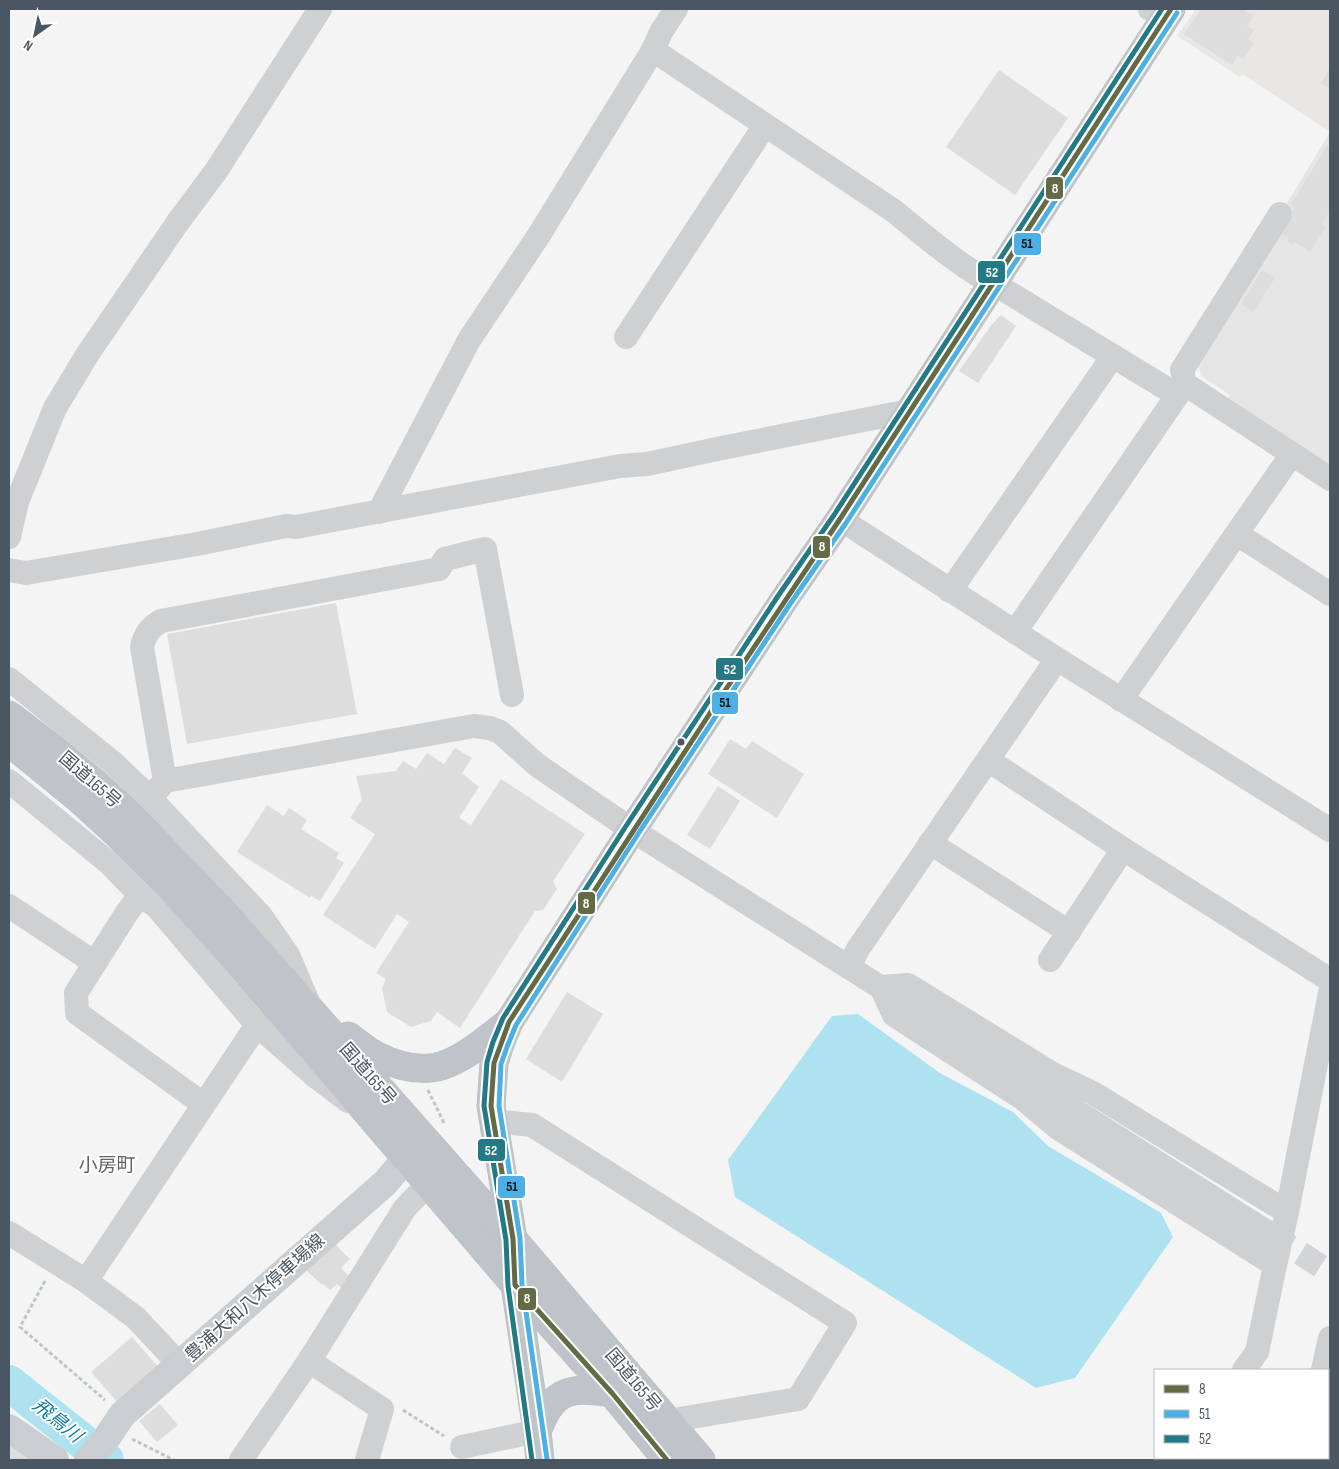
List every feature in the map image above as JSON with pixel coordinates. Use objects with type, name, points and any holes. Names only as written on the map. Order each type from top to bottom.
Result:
[{"type":"highway","points":[[540,1460],[515,1285],[513,1239],[491,1106],[494,1063],[509,1022],[632,830],[784,600],[840,519],[993,284],[1162,12]]},
{"type":"highway","name":"国道165号","points":[[9,715],[72,764],[132,817],[222,910],[513,1239],[700,1460]]},
{"type":"highway","name":"国道165号","points":[[9,742],[79,799],[166,883],[244,968],[366,1111],[425,1141]]},
{"type":"highway","points":[[310,1008],[376,1056],[407,1068],[422,1070],[446,1065],[454,1061],[509,1022]]},
{"type":"highway","name":"国道165号","points":[[425,1141],[429,1183],[515,1285],[612,1393],[667,1460]]},
{"type":"highway","points":[[537,1431],[549,1406],[563,1393],[582,1389],[612,1393]]},
{"type":"main road","name":"豊浦大和八木停車場線","points":[[88,1460],[114,1426],[385,1183],[425,1141]]},
{"type":"main road","points":[[9,1428],[54,1460]]},
{"type":"street","points":[[9,537],[18,502],[55,408],[87,355],[178,222],[216,171],[320,9]]},
{"type":"street","points":[[379,512],[469,340],[538,235],[653,50],[661,32],[676,9]]},
{"type":"street","points":[[653,50],[894,211],[931,241],[993,284],[1114,356],[1181,390],[1292,454],[1330,479]]},
{"type":"street","points":[[626,337],[765,125]]},
{"type":"street","points":[[1015,632],[1181,390],[1182,370],[1280,214]]},
{"type":"street","points":[[950,591],[1114,356]]},
{"type":"street","points":[[9,570],[26,573],[286,526],[296,527],[620,466],[647,464],[909,411]]},
{"type":"street","points":[[1121,700],[1292,454]]},
{"type":"street","points":[[840,519],[1121,700],[1330,830]]},
{"type":"street","points":[[1237,534],[1330,594]]},
{"type":"street","points":[[158,789],[142,647],[144,637],[151,627],[162,621],[439,569],[445,559],[485,549],[512,695]]},
{"type":"street","points":[[849,967],[858,949],[1057,659]]},
{"type":"street","points":[[9,679],[111,761],[158,789],[261,916],[288,955],[310,1008]]},
{"type":"street","points":[[158,789],[474,726],[490,728],[500,732],[537,765],[632,830],[1270,1234]]},
{"type":"street","points":[[988,760],[1123,849],[1330,980]]},
{"type":"street","points":[[9,781],[109,863],[140,896],[158,907],[257,1025],[343,1099],[366,1111]]},
{"type":"street","points":[[930,843],[1069,932]]},
{"type":"street","points":[[1050,960],[1123,849]]},
{"type":"street","points":[[140,896],[126,914],[76,993],[77,1014],[203,1104]]},
{"type":"street","points":[[9,906],[83,955],[93,965]]},
{"type":"street","points":[[881,987],[908,985],[1051,1073],[1093,1093],[1287,1212]]},
{"type":"street","points":[[881,987],[894,1015],[1022,1098],[1058,1128],[1275,1265]]},
{"type":"street","points":[[1245,1369],[1257,1352],[1287,1212],[1330,993]]},
{"type":"street","points":[[86,1281],[257,1025]]},
{"type":"street","points":[[493,1121],[532,1125],[845,1323],[798,1399],[668,1421]]},
{"type":"street","points":[[241,1460],[309,1361],[405,1208],[429,1183]]},
{"type":"street","points":[[9,1233],[86,1281],[136,1318],[180,1366]]},
{"type":"street","points":[[1323,1369],[1330,1338]]},
{"type":"street","points":[[309,1361],[382,1409],[366,1460]]},
{"type":"street","points":[[462,1447],[537,1431]]},
{"type":"path","points":[[425,1141],[426,1086]]},
{"type":"path","points":[[56,1262],[20,1327],[114,1426],[132,1439],[174,1460]]},
{"type":"path","points":[[382,1409],[387,1401],[462,1447]]},
{"type":"shaded area","points":[[1196,9],[1330,9],[1330,132],[1242,74],[1240,77],[1177,36]]},
{"type":"shaded area","points":[[1330,132],[1330,468],[1227,400],[1230,395],[1201,376],[1197,360]]},
{"type":"water","points":[[858,1014],[940,1073],[1013,1112],[1048,1146],[1161,1213],[1173,1237],[1075,1378],[1036,1388],[735,1197],[728,1160],[832,1016]]},
{"type":"building","points":[[1201,9],[1243,9],[1254,16],[1247,26],[1254,30],[1248,39],[1254,43],[1243,59],[1238,56],[1232,65],[1184,34]]},
{"type":"building","points":[[1330,68],[1330,89],[1321,83]]},
{"type":"building","points":[[999,70],[1068,118],[1015,195],[946,147]]},
{"type":"building","points":[[1327,146],[1330,148],[1330,211],[1322,224],[1326,227],[1310,252],[1295,242],[1293,245],[1287,241],[1288,238],[1279,233],[1295,207],[1291,204]]},
{"type":"building","points":[[1262,270],[1275,278],[1253,312],[1241,304]]},
{"type":"building","points":[[1001,315],[1016,326],[978,383],[959,371],[992,324]]},
{"type":"building","points":[[336,603],[357,714],[187,744],[167,634]]},
{"type":"building","points":[[730,739],[746,749],[752,741],[804,774],[777,818],[708,774]]},
{"type":"building","points":[[455,748],[472,758],[462,773],[479,787],[459,818],[471,825],[501,779],[585,834],[553,881],[557,889],[543,910],[535,911],[460,1028],[437,1012],[431,1021],[411,1027],[387,1012],[382,988],[386,979],[376,973],[409,922],[397,914],[375,949],[323,915],[375,834],[350,818],[362,799],[356,776],[396,771],[403,761],[416,769],[427,753],[444,764]]},
{"type":"building","points":[[718,786],[740,801],[710,849],[687,835]]},
{"type":"building","points":[[267,805],[284,816],[289,808],[307,820],[301,829],[339,853],[336,858],[344,863],[320,901],[311,896],[310,898],[237,852]]},
{"type":"building","points":[[567,992],[603,1014],[562,1082],[526,1059]]},
{"type":"building","points":[[334,1243],[350,1259],[341,1268],[351,1278],[341,1288],[337,1284],[330,1290],[306,1270]]},
{"type":"building","points":[[132,1337],[161,1370],[120,1405],[91,1372]]},
{"type":"building","points":[[160,1404],[178,1425],[157,1442],[139,1421]]},
{"type":"building","points":[[9,1443],[34,1460],[9,1460]]},
{"type":"waterway","name":"飛鳥川","points":[[9,1383],[106,1460]]},
{"type":"tunnel","points":[[1270,1234],[1330,1272]]},
{"type":"transit line","name":"52","points":[[532,1460],[508,1286],[506,1240],[484,1106],[487,1062],[503,1018],[626,826],[778,596],[834,515],[1162,9]]},
{"type":"transit line","name":"8","points":[[667,1460],[612,1393],[515,1285],[513,1239],[491,1106],[494,1063],[509,1022],[714,707],[840,519],[1171,9]]},
{"type":"transit line","name":"51","points":[[547,1459],[522,1284],[520,1238],[499,1106],[501,1064],[516,1025],[638,834],[790,604],[846,523],[1177,13]]},
{"type":"district","name":"小房町","points":[[107,1165]]}]
